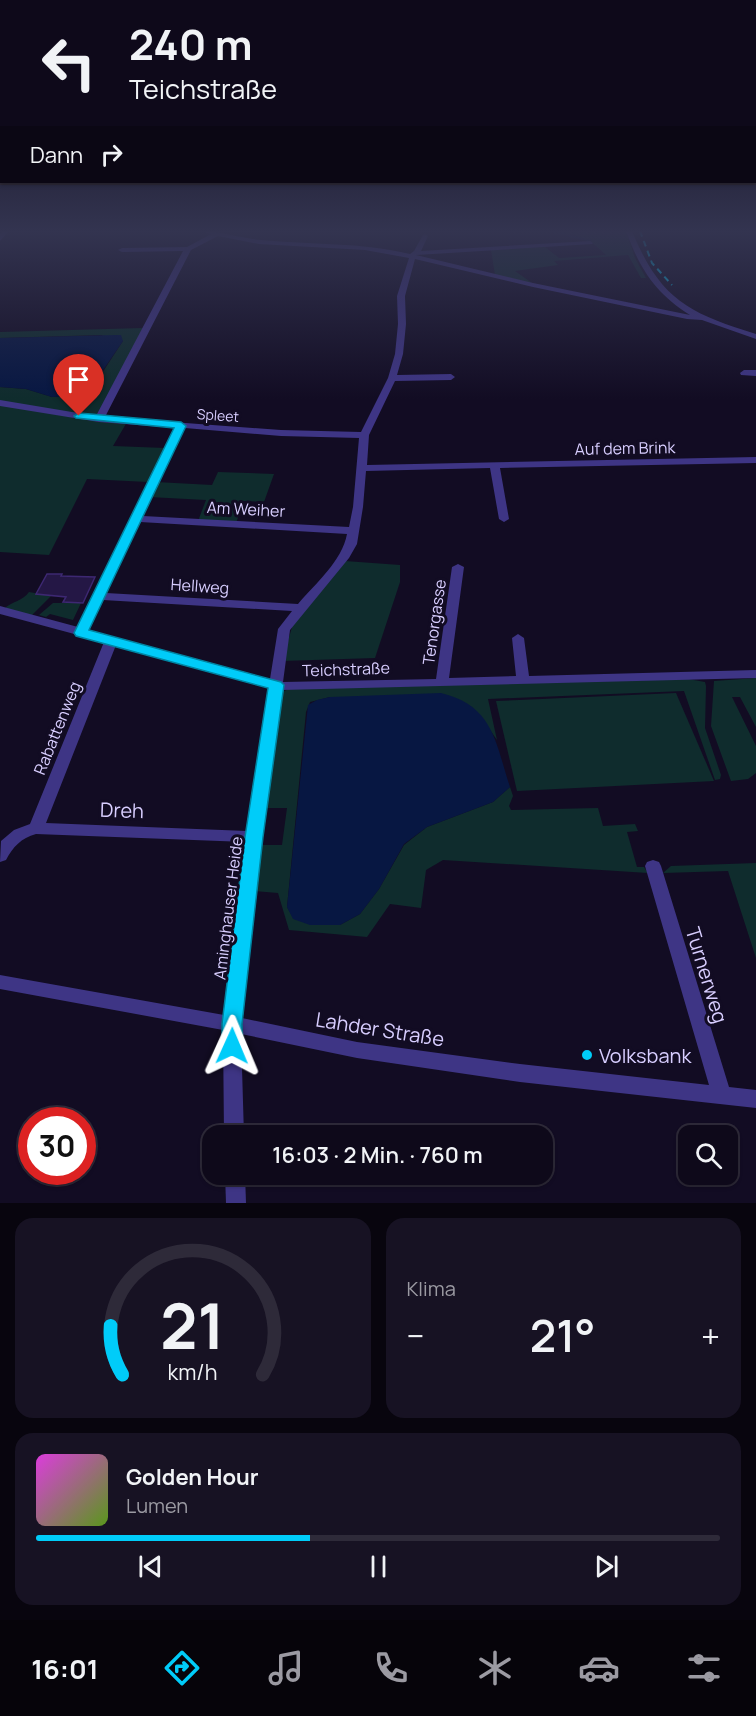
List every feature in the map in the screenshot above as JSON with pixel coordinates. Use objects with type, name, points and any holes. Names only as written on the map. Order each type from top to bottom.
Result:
[{"type":"street","points":[[99,419],[168,287]]},
{"type":"street","name":"Aminghauser Heide","points":[[234,1125],[232,1024],[254,837],[284,629],[299,608],[345,556],[354,531],[364,435],[392,378],[401,337],[400,296],[403,287]]},
{"type":"street","points":[[545,287],[687,317],[703,318]]},
{"type":"street","points":[[659,287],[677,303],[703,318],[756,337]]},
{"type":"street","points":[[744,373],[756,373]]},
{"type":"street","points":[[392,378],[451,377]]},
{"type":"street","name":"Spleet","points":[[0,403],[99,419],[280,433],[364,435]]},
{"type":"street","points":[[81,633],[181,426]]},
{"type":"street","name":"Auf dem Brink","points":[[361,468],[756,460]]},
{"type":"street","points":[[494,465],[504,519]]},
{"type":"street","name":"Am Weiher","points":[[136,519],[354,531]]},
{"type":"street","name":"Tenorgasse","points":[[442,682],[458,567]]},
{"type":"street","name":"Hellweg","points":[[98,596],[299,608]]},
{"type":"street","points":[[0,624],[6,612]]},
{"type":"street","name":"Teichstraße","points":[[6,612],[276,685],[291,687],[756,674]]},
{"type":"street","points":[[519,638],[524,679]]},
{"type":"street","name":"Rabattenweg","points":[[36,828],[111,641]]},
{"type":"street","points":[[0,856],[12,839],[23,831],[36,828]]},
{"type":"street","name":"Dreh","points":[[36,828],[254,837]]},
{"type":"street","name":"Turnerweg","points":[[653,866],[722,1096]]},
{"type":"street","name":"Lahder Straße","points":[[0,982],[232,1024],[357,1050],[520,1073],[756,1099]]},
{"type":"street","points":[[235,1185],[236,1203]]},
{"type":"green space","points":[[143,328],[98,415],[91,416],[0,402],[0,387],[26,389],[52,397],[89,393],[123,341],[101,335],[0,338],[0,332]]},
{"type":"green space","points":[[0,405],[127,422],[113,446],[165,448],[148,482],[87,479],[49,555],[0,552]]},
{"type":"green space","points":[[218,472],[274,474],[264,502],[244,501],[236,523],[198,521],[206,500],[149,497],[156,482],[212,485]]},
{"type":"green space","points":[[345,561],[400,565],[400,582],[375,658],[282,661],[293,624]]},
{"type":"green space","points":[[29,592],[51,596],[31,616],[4,609],[24,597]]},
{"type":"green space","points":[[53,603],[81,603],[73,620],[50,614],[46,617],[39,615]]},
{"type":"green space","points":[[756,678],[756,727],[740,697],[732,697],[756,746],[756,773],[748,779],[731,781],[711,726],[714,681]]},
{"type":"green space","points":[[688,679],[705,682],[705,728],[721,775],[720,779],[715,780],[684,691],[488,699],[497,740],[478,713],[330,697],[310,702],[306,712],[287,907],[294,919],[340,925],[360,914],[379,889],[404,845],[427,827],[493,802],[510,787],[513,796],[509,806],[511,810],[598,808],[603,826],[635,824],[638,831],[627,832],[637,867],[644,867],[648,873],[443,860],[426,870],[421,908],[390,904],[367,937],[289,930],[278,893],[253,891],[258,845],[282,845],[287,808],[265,808],[279,694],[288,689]]},
{"type":"green space","points":[[676,693],[714,781],[517,791],[496,701]]},
{"type":"green space","points":[[756,863],[756,958],[728,871],[663,873],[671,866]]},
{"type":"water","points":[[121,335],[123,341],[101,373],[95,388],[89,393],[52,397],[26,389],[0,387],[0,338]]},
{"type":"water","points":[[441,693],[459,699],[482,717],[496,741],[510,787],[493,802],[427,827],[404,844],[379,889],[360,914],[340,925],[310,925],[293,919],[287,907],[308,705],[330,697]]},
{"type":"building","points":[[47,574],[95,577],[83,603],[63,602],[66,597],[36,594]]},
{"type":"place","name":"Volksbank","points":[[587,1055]]},
{"type":"route","points":[[79,416],[181,426],[81,633],[276,685],[254,837],[232,1024],[232,1046]]}]
